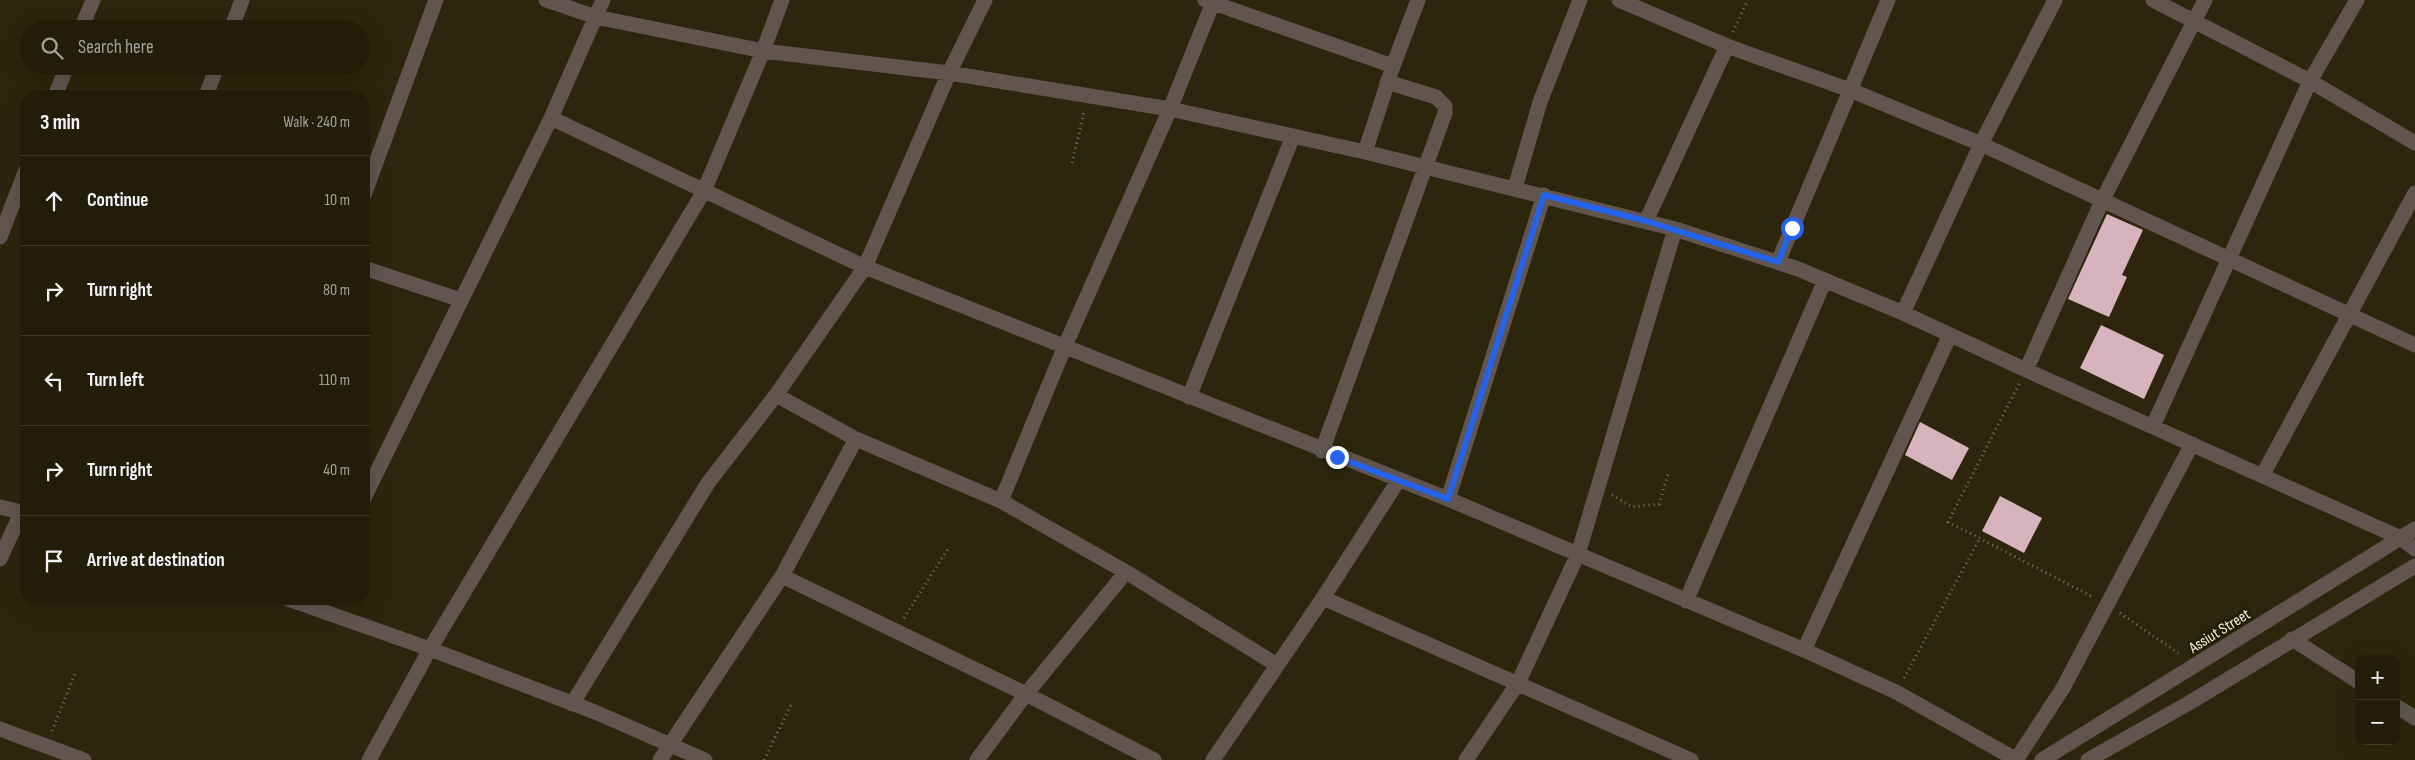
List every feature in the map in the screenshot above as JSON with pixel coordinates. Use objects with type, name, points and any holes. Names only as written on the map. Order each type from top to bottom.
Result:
[{"type":"street","points":[[85,20],[93,0]]},
{"type":"street","points":[[234,20],[242,0]]},
{"type":"street","points":[[370,180],[436,0]]},
{"type":"street","points":[[546,0],[596,17],[763,51],[949,73],[1170,109],[1364,152],[1544,195],[1675,229],[1778,262],[1903,313],[2401,538],[2415,549]]},
{"type":"street","points":[[370,486],[551,118],[603,0]]},
{"type":"street","points":[[369,760],[430,649],[704,192],[763,51],[782,0]]},
{"type":"street","points":[[572,704],[708,483],[776,394],[865,267],[949,73],[985,0]]},
{"type":"street","points":[[1364,152],[1387,82],[1418,0]]},
{"type":"street","points":[[1515,188],[1540,102],[1580,0]]},
{"type":"street","points":[[1619,0],[1727,46],[1850,90],[1981,144],[2102,202],[2229,257],[2415,345]]},
{"type":"street","points":[[1778,262],[1888,0]]},
{"type":"street","points":[[1903,313],[1981,144],[2055,0]]},
{"type":"street","points":[[2153,0],[2310,82],[2415,143]]},
{"type":"street","points":[[2026,370],[2102,202],[2192,21],[2205,0]]},
{"type":"street","points":[[2153,426],[2310,82],[2357,0]]},
{"type":"street","points":[[1001,501],[1065,346],[1170,109],[1210,1],[1393,66]]},
{"type":"street","points":[[1646,221],[1727,46]]},
{"type":"street","points":[[57,90],[63,75]]},
{"type":"street","points":[[208,90],[214,75]]},
{"type":"street","points":[[1322,450],[1445,113],[1445,106],[1436,97],[1387,82]]},
{"type":"street","points":[[551,118],[865,267],[1398,481],[1448,499],[1804,650],[1896,692],[2017,760],[2063,688],[2192,444]]},
{"type":"street","points":[[1189,397],[1293,136]]},
{"type":"street","points":[[0,237],[20,185]]},
{"type":"street","points":[[2262,476],[2348,313],[2415,193]]},
{"type":"street","points":[[1448,499],[1544,195]]},
{"type":"street","points":[[1466,760],[1518,683],[1578,554],[1675,229]]},
{"type":"street","points":[[370,270],[461,300]]},
{"type":"street","points":[[1686,601],[1825,280]]},
{"type":"street","points":[[1804,650],[1950,335]]},
{"type":"street","points":[[776,394],[856,439],[1001,501],[1126,572],[1277,665]]},
{"type":"street","points":[[660,760],[782,576],[856,439]]},
{"type":"street","points":[[1213,760],[1323,598],[1398,481]]},
{"type":"street","points":[[0,507],[20,511]]},
{"type":"street","points":[[0,559],[20,520]]},
{"type":"street","name":"Assiut Street","points":[[2042,760],[2415,529]]},
{"type":"street","points":[[2088,760],[2189,703],[2415,566]]},
{"type":"street","points":[[977,760],[1026,694],[1126,572]]},
{"type":"street","points":[[782,576],[1026,694],[1154,760]]},
{"type":"street","points":[[1323,598],[1518,683],[1669,756],[1691,760]]},
{"type":"street","points":[[320,605],[572,704],[671,744],[705,760]]},
{"type":"street","points":[[2292,639],[2355,679]]},
{"type":"street","points":[[2400,709],[2415,718]]},
{"type":"street","points":[[0,729],[84,760]]},
{"type":"path","points":[[1727,46],[1748,0]]},
{"type":"path","points":[[1072,163],[1088,95]]},
{"type":"path","points":[[2026,370],[1948,522],[2108,605],[2196,665]]},
{"type":"path","points":[[1597,486],[1632,507],[1659,504],[1669,470]]},
{"type":"path","points":[[1896,692],[1980,538]]},
{"type":"path","points":[[895,631],[949,547]]},
{"type":"path","points":[[46,746],[76,671]]},
{"type":"path","points":[[764,760],[791,705]]},
{"type":"building","points":[[2107,214],[2143,230],[2122,275],[2127,277],[2109,317],[2068,299]]},
{"type":"building","points":[[2101,325],[2164,355],[2144,399],[2080,368]]},
{"type":"building","points":[[1920,422],[1969,448],[1952,480],[1905,455]]},
{"type":"building","points":[[2000,496],[2042,518],[2024,553],[1982,531]]},
{"type":"route","points":[[1337,457],[1448,499],[1544,195],[1675,229],[1778,262],[1792,228]]}]
